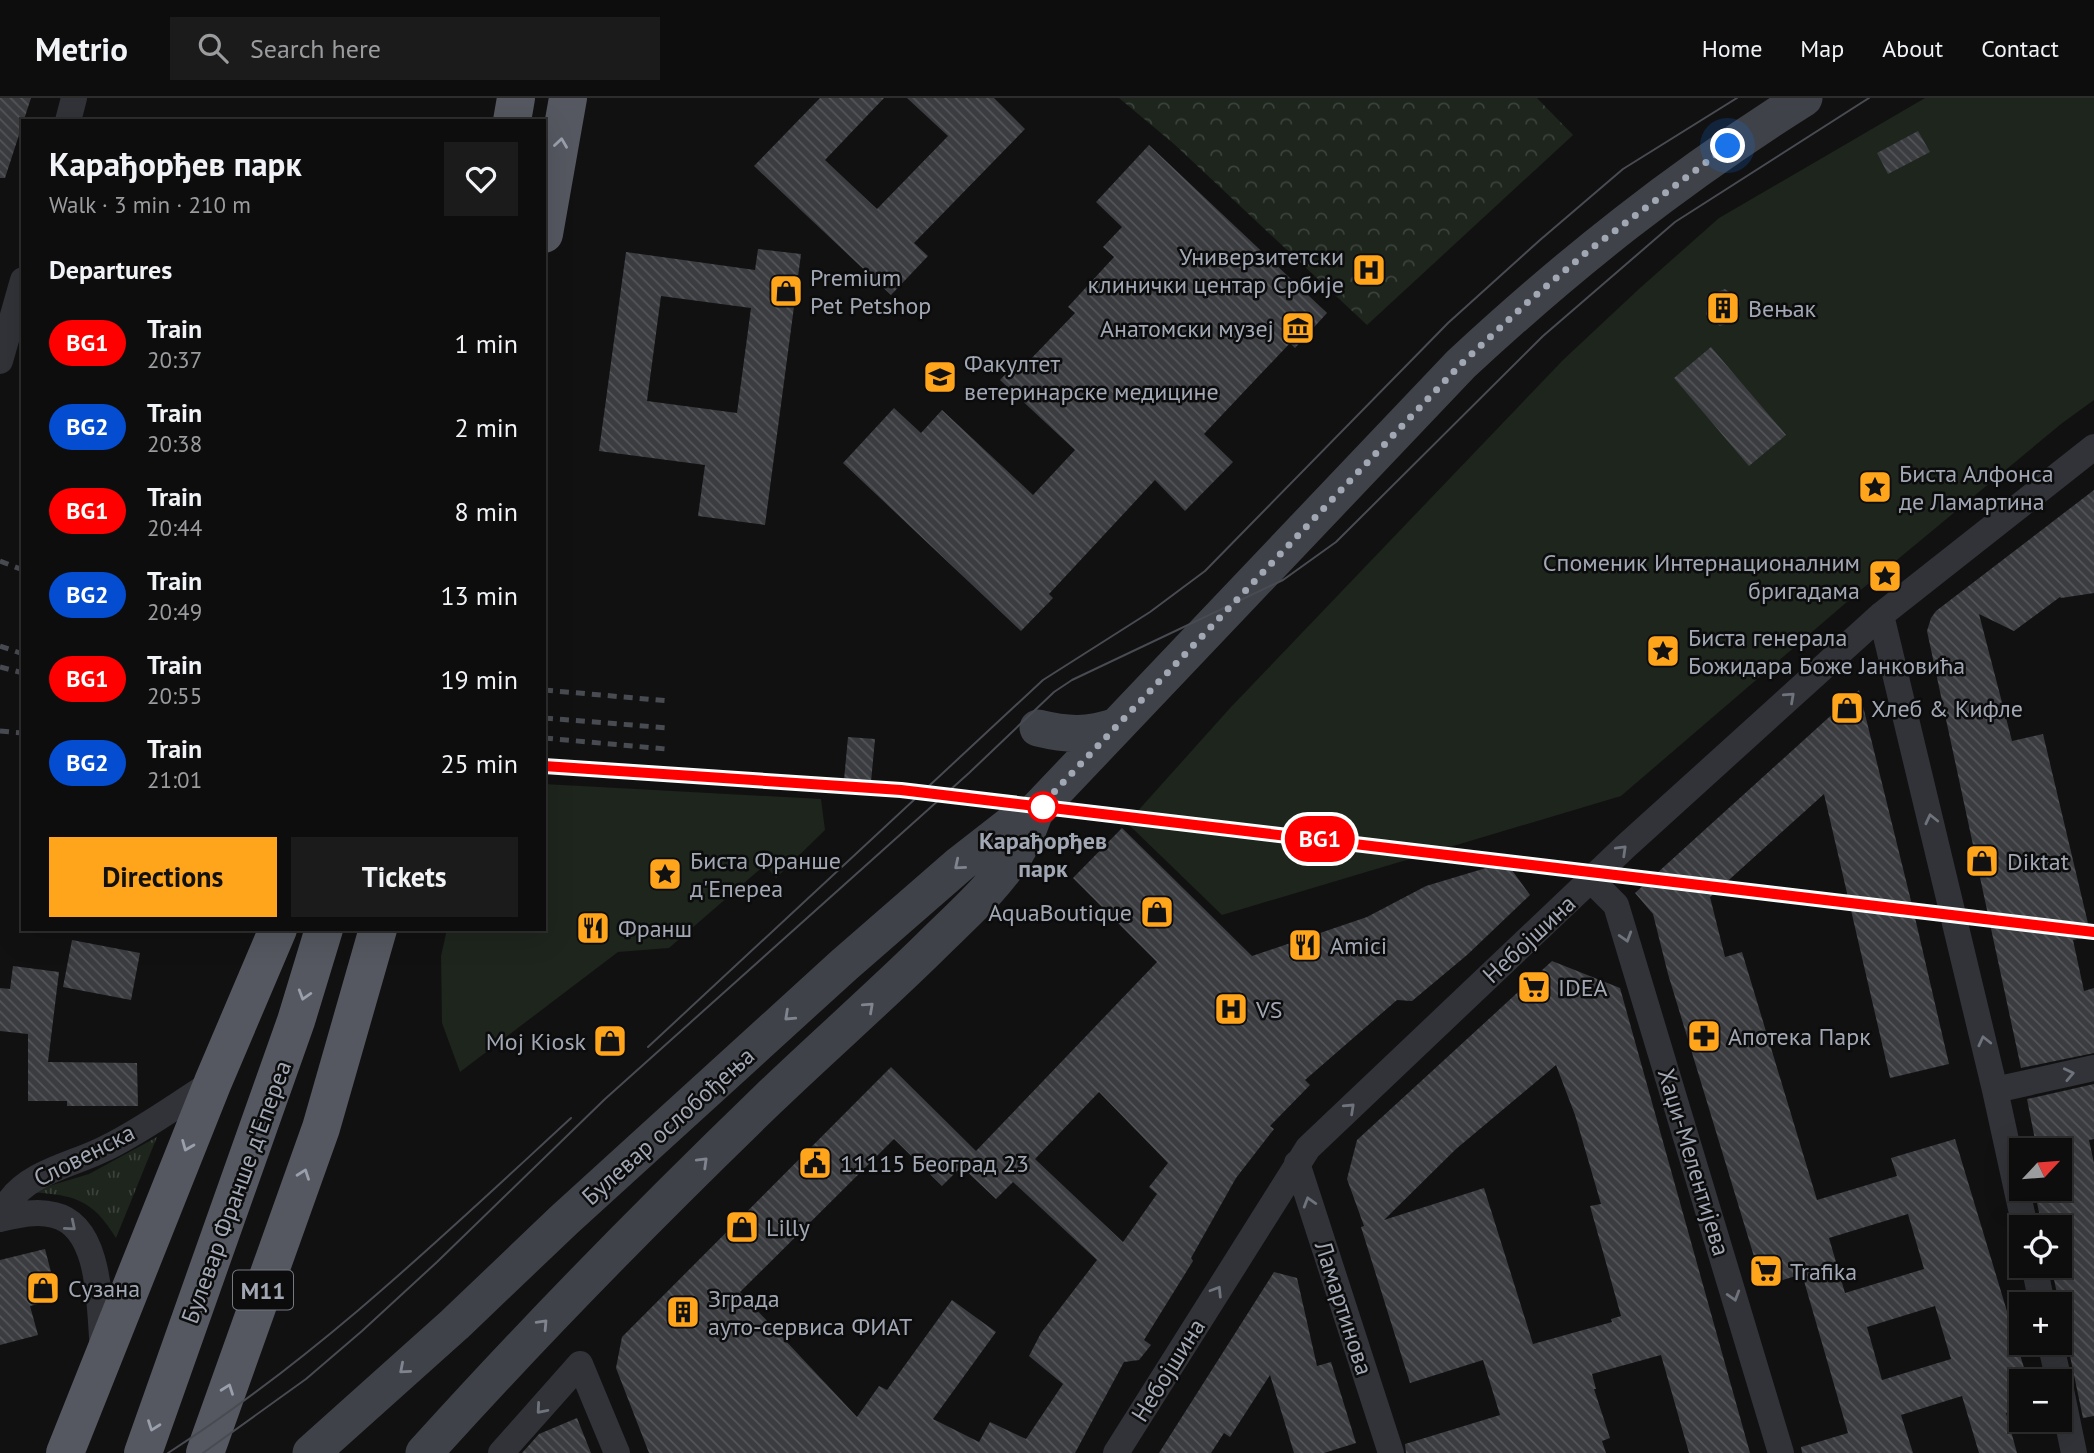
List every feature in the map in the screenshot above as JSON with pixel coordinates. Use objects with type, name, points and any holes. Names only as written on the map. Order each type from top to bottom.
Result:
[{"type":"highway","points":[[512,119],[516,98]]},
{"type":"highway","points":[[546,223],[568,98]]},
{"type":"highway","points":[[65,1453],[213,1082],[277,931]]},
{"type":"highway","name":"Булевар Франше д'Епереа","points":[[143,1453],[296,1021],[323,931]]},
{"type":"highway","name":"M11","points":[[205,1453],[321,1128],[377,931]]},
{"type":"main road","name":"Булевар ослобођења","points":[[322,1446],[564,1220],[844,965],[971,855],[1043,802],[1461,364],[1530,300],[1654,200],[1728,146],[1804,98]]},
{"type":"main road","points":[[1043,802],[1043,741],[1038,729],[1096,734],[1117,726]]},
{"type":"main road","name":"Булевар ослобођења","points":[[424,1453],[649,1213],[877,999],[976,901],[1013,859],[1043,802]]},
{"type":"street","points":[[69,119],[74,98]]},
{"type":"street","points":[[0,361],[21,287]]},
{"type":"street","name":"Небојшина","points":[[1116,1453],[1297,1163],[1335,1121],[1626,846],[1881,615],[2094,447]]},
{"type":"street","points":[[1881,615],[2022,1215]]},
{"type":"street","name":"Хаџи-Мелентијева","points":[[1591,880],[1616,905],[1781,1453]]},
{"type":"street","points":[[1995,1090],[2094,1068]]},
{"type":"street","name":"Словенска","points":[[104,1353],[93,1257],[85,1240],[74,1225],[56,1215],[33,1213],[4,1218],[8,1203],[22,1186],[45,1173],[108,1147],[213,1082]]},
{"type":"street","name":"Ламартинова","points":[[1297,1163],[1391,1453]]},
{"type":"street","points":[[501,1453],[580,1364],[617,1453]]},
{"type":"street","points":[[2070,1432],[2074,1453]]},
{"type":"green space","name":"Универзитетски клинички центар Србије","points":[[1119,98],[1537,98],[1573,135],[1367,325],[1174,144]]},
{"type":"green space","name":"Карађорђев парк","points":[[1925,98],[2094,98],[2094,400],[2061,424],[1862,589],[1621,796],[1222,915],[1127,823],[1231,707],[1563,360],[1640,288],[1719,218]]},
{"type":"green space","points":[[546,784],[821,799],[825,830],[776,878],[765,865],[669,948],[618,952],[460,1072],[442,1023],[441,956],[447,931],[546,931]]},
{"type":"green space","points":[[157,1137],[116,1238],[98,1214],[80,1201],[70,1197],[29,1192],[89,1174]]},
{"type":"building","points":[[0,98],[31,98],[24,119],[21,119],[21,129],[5,178],[0,178]]},
{"type":"building","points":[[820,98],[884,98],[825,160],[877,209],[948,136],[907,98],[994,98],[1025,129],[914,243],[928,256],[891,295],[754,166]]},
{"type":"building","points":[[1918,131],[1930,152],[1888,174],[1877,153]]},
{"type":"building","points":[[1149,145],[1327,313],[1295,348],[1290,343],[1204,434],[1233,462],[1185,511],[1155,480],[1049,594],[1053,598],[1021,631],[843,463],[894,408],[921,433],[942,410],[1033,495],[1075,450],[1000,380],[1021,358],[1027,363],[1075,313],[1068,307],[1114,257],[1103,247],[1122,227],[1096,202]]},
{"type":"building","points":[[758,249],[801,254],[765,525],[698,516],[705,465],[599,451],[626,252],[755,270]],"holes":[[[661,296],[751,308],[737,413],[647,401]]]},
{"type":"building","name":"Вењак","points":[[1725,289],[1740,300],[1738,319],[1720,326],[1706,315],[1707,296]]},
{"type":"building","points":[[1711,347],[1786,435],[1749,466],[1674,378]]},
{"type":"building","points":[[2094,490],[2094,593],[2060,597],[2014,631],[1979,614],[2012,741],[2043,734],[2091,936],[2073,940],[2084,991],[2094,988],[2094,1053],[2021,1068],[1927,631],[1936,611]]},
{"type":"building","points":[[1859,690],[1949,1064],[1890,1078],[1824,794],[1710,897],[1725,957],[1742,952],[1817,1200],[1897,1176],[1891,1158],[1955,1139],[2009,1318],[2009,1355],[2020,1355],[2024,1369],[2009,1369],[2009,1412],[2006,1413],[2009,1432],[2017,1453],[1979,1453],[1962,1396],[1901,1415],[1913,1453],[1802,1453],[1801,1447],[1848,1433],[1802,1274],[1763,1286],[1668,974],[1653,914],[1635,893]],"holes":[[[1908,1214],[1924,1269],[1845,1293],[1829,1238]],[[1935,1306],[1951,1359],[1882,1380],[1867,1327]]]},
{"type":"building","points":[[848,737],[875,739],[871,782],[844,780]]},
{"type":"building","points":[[1122,828],[1252,956],[1367,917],[1426,886],[1506,862],[1530,895],[1467,955],[1412,1001],[1397,1000],[1305,1080],[1310,1085],[1270,1126],[1274,1129],[1236,1178],[1191,1258],[1193,1261],[1144,1340],[1151,1345],[1139,1360],[1124,1362],[1075,1453],[649,1453],[616,1368],[622,1337],[891,1067],[976,1151],[1157,962],[1073,878]],"holes":[[[1099,1092],[1168,1163],[1149,1187],[1157,1194],[1123,1242],[1035,1159]],[[894,1139],[942,1186],[962,1166],[996,1199],[1013,1182],[1097,1260],[1041,1333],[1029,1356],[1063,1384],[1026,1439],[990,1422],[979,1442],[933,1419],[996,1332],[952,1300],[887,1390],[879,1386],[857,1417],[740,1292]]]},
{"type":"building","points":[[72,940],[140,953],[131,1000],[63,987]]},
{"type":"building","points":[[1552,961],[1620,988],[1750,1453],[1689,1453],[1661,1355],[1592,1374],[1594,1389],[1610,1438],[1602,1441],[1606,1453],[1406,1453],[1405,1444],[1500,1415],[1483,1360],[1410,1383],[1361,1227],[1364,1226],[1347,1179],[1357,1140]],"holes":[[[1556,1065],[1575,1115],[1601,1204],[1590,1206],[1621,1316],[1611,1319],[1612,1322],[1533,1344],[1484,1188],[1384,1220],[1456,1149]]]},
{"type":"building","points":[[13,966],[59,972],[48,1062],[137,1063],[138,1106],[67,1106],[67,1101],[28,1101],[28,1034],[0,1031],[0,988],[10,989]]},
{"type":"building","points":[[2094,1084],[2094,1139],[2089,1140],[2094,1163],[2094,1416],[2083,1418],[2070,1355],[2072,1355],[2072,1292],[2057,1292],[2054,1278],[2072,1278],[2072,1215],[2040,1215],[2037,1201],[2072,1201],[2072,1138],[2035,1138],[2027,1099]]},
{"type":"building","points":[[45,1249],[58,1299],[30,1306],[38,1335],[0,1345],[0,1260]]},
{"type":"building","points":[[1274,1272],[1297,1278],[1317,1366],[1331,1362],[1356,1443],[1324,1453],[1294,1453],[1270,1375],[1230,1437],[1224,1433],[1211,1453],[1159,1453]]},
{"type":"building","points":[[577,1418],[591,1453],[522,1453],[539,1434]]},
{"type":"tram line","points":[[648,1047],[1043,680],[1150,612],[1205,571],[1448,323],[1540,240],[1623,169],[1737,98]]},
{"type":"tram line","points":[[203,1453],[306,1379],[362,1331],[605,1099],[969,773],[1054,692],[1072,680],[1283,580],[1336,542],[1543,336],[1675,222],[1869,98]]},
{"type":"tram line","points":[[168,1453],[223,1416],[327,1337],[426,1251],[571,1118]]},
{"type":"railway","points":[[0,561],[21,569]]},
{"type":"railway","points":[[0,646],[21,653]]},
{"type":"railway","points":[[0,667],[21,672]]},
{"type":"railway","points":[[546,690],[669,701]]},
{"type":"railway","points":[[546,718],[669,728]]},
{"type":"railway","points":[[0,731],[21,733]]},
{"type":"railway","points":[[546,738],[666,749]]},
{"type":"railway","points":[[546,766],[664,773]]},
{"type":"train","name":"BG1","points":[[546,766],[901,790],[2094,932]]},
{"type":"place","name":"Универзитетски клинички центар Србије","points":[[1369,270]]},
{"type":"place","name":"Premium Pet Petshop","points":[[786,291]]},
{"type":"place","name":"Вењак","points":[[1723,308]]},
{"type":"place","name":"Анатомски музеј","points":[[1298,328]]},
{"type":"place","name":"Факултет ветеринарске медицине","points":[[940,377]]},
{"type":"place","name":"Биста Алфонса де Ламартина","points":[[1875,487]]},
{"type":"place","name":"Споменик Интернационалним бригадама","points":[[1885,576]]},
{"type":"place","name":"Биста генерала Божидара Боже Јанковића","points":[[1663,651]]},
{"type":"place","name":"Хлеб & Кифле","points":[[1847,708]]},
{"type":"place","name":"Карађорђев парк","points":[[1043,807]]},
{"type":"place","name":"Diktat","points":[[1982,861]]},
{"type":"place","name":"Биста Франше д'Епереа","points":[[665,874]]},
{"type":"place","name":"AquaBoutique","points":[[1157,912]]},
{"type":"place","name":"Франш","points":[[593,928]]},
{"type":"place","name":"Amici","points":[[1305,945]]},
{"type":"place","name":"IDEA","points":[[1534,987]]},
{"type":"place","name":"VS","points":[[1231,1009]]},
{"type":"place","name":"Апотека Парк","points":[[1704,1036]]},
{"type":"place","name":"Moj Kiosk","points":[[610,1041]]},
{"type":"place","name":"11115 Београд 23","points":[[815,1163]]},
{"type":"place","name":"Lilly","points":[[742,1227]]},
{"type":"place","name":"Trafika","points":[[1766,1271]]},
{"type":"place","name":"Сузана","points":[[43,1288]]},
{"type":"place","name":"Зграда ауто-сервиса ФИАТ","points":[[683,1312]]},
{"type":"route","points":[[1043,807],[1035,812],[1461,364],[1588,251],[1728,146]]}]
